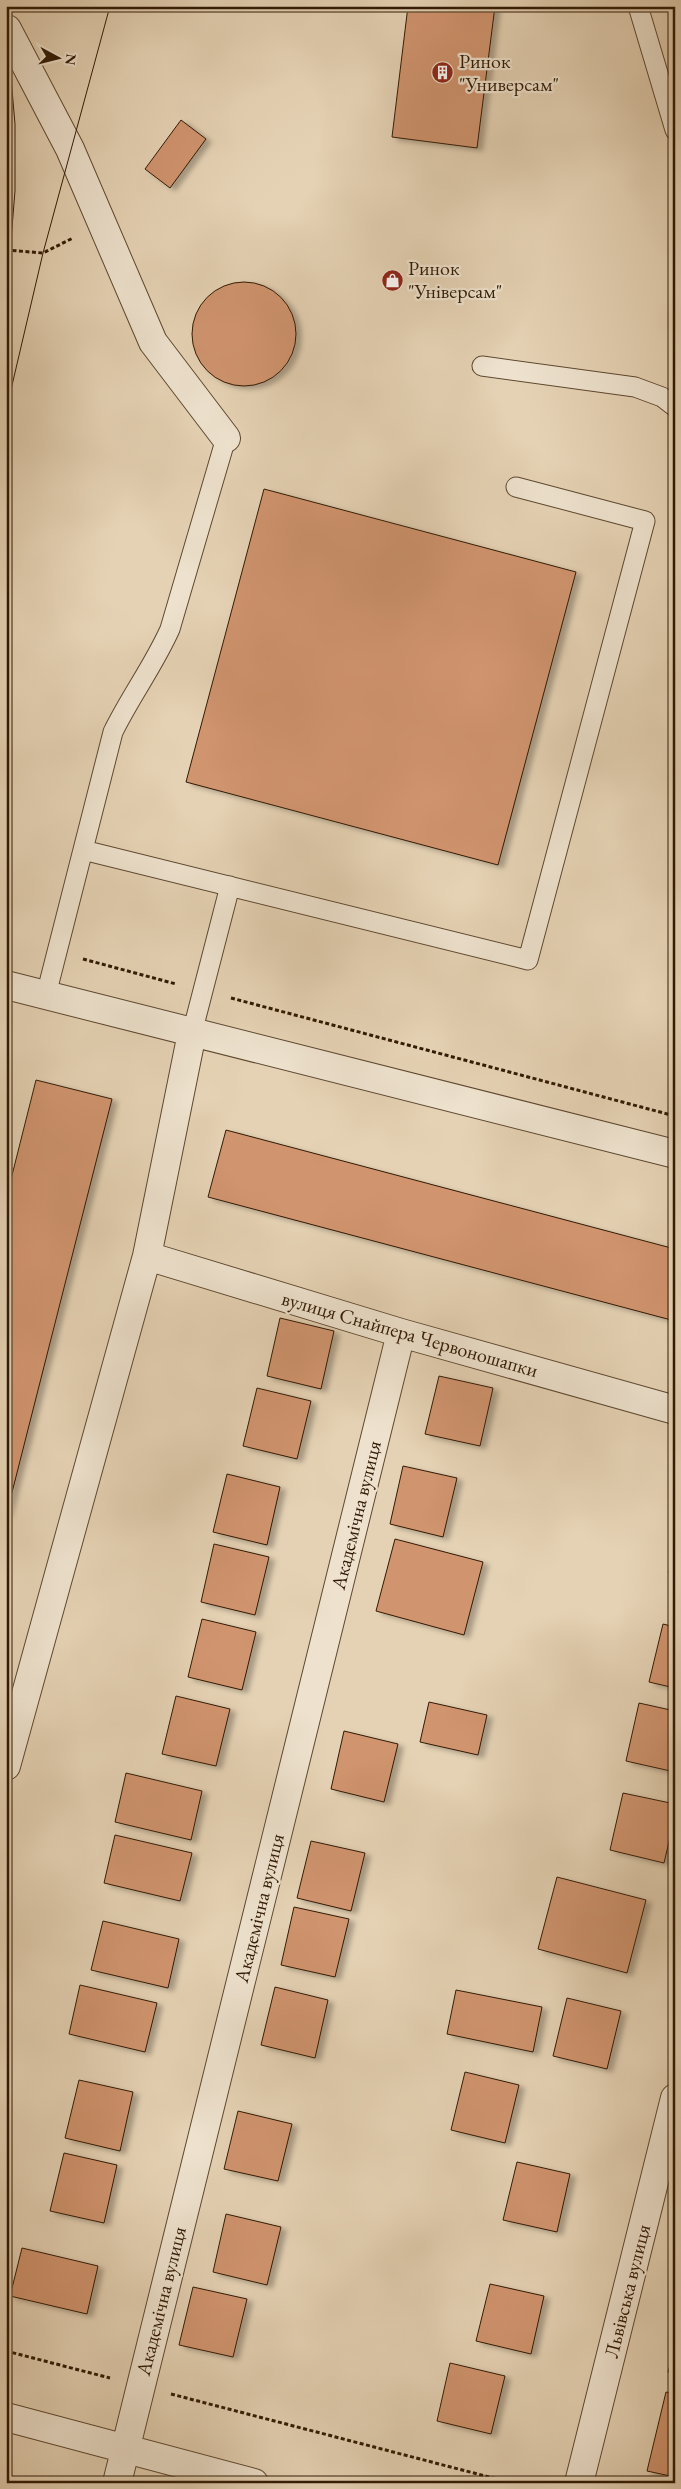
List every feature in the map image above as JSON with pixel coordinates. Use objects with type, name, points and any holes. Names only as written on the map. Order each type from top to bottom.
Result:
[{"type":"street","points":[[6,29],[70,149],[153,342],[226,438]]},
{"type":"street","points":[[6,985],[192,1033],[673,1148]]},
{"type":"street","points":[[6,1766],[147,1256],[192,1033]]},
{"type":"street","name":"вулиця Снайпера Червоношапки","points":[[147,1256],[402,1333],[675,1410]]},
{"type":"street","name":"Академічна вулиця","points":[[117,2482],[402,1333]]},
{"type":"street","name":"Львівська вулиця","points":[[579,2483],[675,2098]]},
{"type":"street","points":[[6,2417],[254,2483]]},
{"type":"lane","points":[[638,6],[675,129]]},
{"type":"lane","points":[[482,366],[635,387],[662,397],[675,407]]},
{"type":"lane","points":[[46,995],[113,732],[124,709],[163,645],[170,629],[226,438]]},
{"type":"lane","points":[[83,850],[528,960],[645,520],[516,487]]},
{"type":"lane","points":[[192,1033],[230,886]]},
{"type":"path","points":[[6,250],[44,253],[102,222]]},
{"type":"path","points":[[57,952],[675,1116]]},
{"type":"path","points":[[6,2351],[512,2483]]},
{"type":"path","points":[[6,2479],[117,2482]]},
{"type":"building","name":"Ринок \"Универсам\"","points":[[408,6],[495,6],[477,148],[392,137]]},
{"type":"building","points":[[181,120],[206,139],[170,188],[145,169]]},
{"type":"building","points":[[244,282],[264,286],[273,290],[281,297],[288,305],[292,314],[296,334],[292,354],[288,363],[281,371],[273,378],[264,382],[244,386],[224,382],[215,378],[207,371],[200,363],[196,354],[192,334],[196,314],[200,305],[207,297],[215,290],[224,286]]},
{"type":"building","points":[[264,489],[576,572],[498,865],[186,782]]},
{"type":"building","points":[[36,1080],[112,1099],[6,1516],[6,1199]]},
{"type":"building","points":[[226,1130],[675,1249],[675,1321],[208,1197]]},
{"type":"building","points":[[280,1318],[334,1331],[321,1389],[267,1376]]},
{"type":"building","points":[[439,1376],[493,1388],[480,1446],[425,1434]]},
{"type":"building","points":[[257,1388],[311,1401],[297,1459],[243,1446]]},
{"type":"building","points":[[403,1466],[457,1478],[443,1537],[390,1524]]},
{"type":"building","points":[[227,1474],[280,1487],[267,1545],[213,1532]]},
{"type":"building","points":[[395,1539],[483,1562],[464,1635],[376,1611]]},
{"type":"building","points":[[214,1544],[269,1557],[255,1615],[201,1602]]},
{"type":"building","points":[[675,1547],[675,1575],[669,1573]]},
{"type":"building","points":[[202,1619],[256,1632],[242,1690],[188,1677]]},
{"type":"building","points":[[663,1624],[675,1627],[675,1688],[649,1682]]},
{"type":"building","points":[[176,1696],[230,1709],[216,1766],[162,1754]]},
{"type":"building","points":[[429,1702],[487,1715],[478,1755],[420,1742]]},
{"type":"building","points":[[639,1703],[675,1711],[675,1772],[626,1761]]},
{"type":"building","points":[[344,1731],[398,1744],[384,1802],[331,1789]]},
{"type":"building","points":[[126,1773],[202,1791],[191,1840],[115,1822]]},
{"type":"building","points":[[623,1793],[675,1804],[675,1816],[664,1863],[610,1850]]},
{"type":"building","points":[[115,1835],[192,1853],[180,1901],[104,1883]]},
{"type":"building","points":[[311,1841],[365,1853],[351,1911],[297,1898]]},
{"type":"building","points":[[557,1877],[646,1900],[627,1973],[538,1949]]},
{"type":"building","points":[[294,1907],[349,1919],[335,1977],[281,1965]]},
{"type":"building","points":[[103,1921],[179,1939],[168,1988],[91,1970]]},
{"type":"building","points":[[80,1985],[157,2003],[145,2052],[69,2034]]},
{"type":"building","points":[[275,1987],[328,2000],[315,2058],[261,2045]]},
{"type":"building","points":[[456,1990],[542,2007],[533,2052],[447,2034]]},
{"type":"building","points":[[567,1998],[621,2011],[607,2069],[553,2056]]},
{"type":"building","points":[[465,2072],[519,2085],[505,2143],[451,2130]]},
{"type":"building","points":[[79,2080],[133,2092],[120,2151],[65,2138]]},
{"type":"building","points":[[238,2111],[292,2124],[278,2181],[224,2169]]},
{"type":"building","points":[[64,2153],[117,2165],[104,2223],[50,2211]]},
{"type":"building","points":[[517,2162],[570,2174],[557,2232],[503,2220]]},
{"type":"building","points":[[226,2214],[281,2227],[267,2285],[213,2272]]},
{"type":"building","points":[[22,2248],[98,2266],[87,2314],[10,2296]]},
{"type":"building","points":[[490,2284],[544,2296],[531,2354],[476,2341]]},
{"type":"building","points":[[193,2287],[247,2299],[233,2357],[179,2345]]},
{"type":"building","points":[[675,2347],[675,2374],[668,2372]]},
{"type":"building","points":[[450,2363],[505,2376],[491,2434],[437,2421]]},
{"type":"building","points":[[666,2392],[675,2394],[675,2477],[647,2471]]},
{"type":"tram line","points":[[6,411],[43,253],[110,6]]},
{"type":"tram line","points":[[6,21],[15,124],[15,191],[6,301]]},
{"type":"place","name":"Ринок \"Универсам\"","points":[[443,72]]},
{"type":"place","name":"Ринок \"Універсам\"","points":[[392,280]]}]
